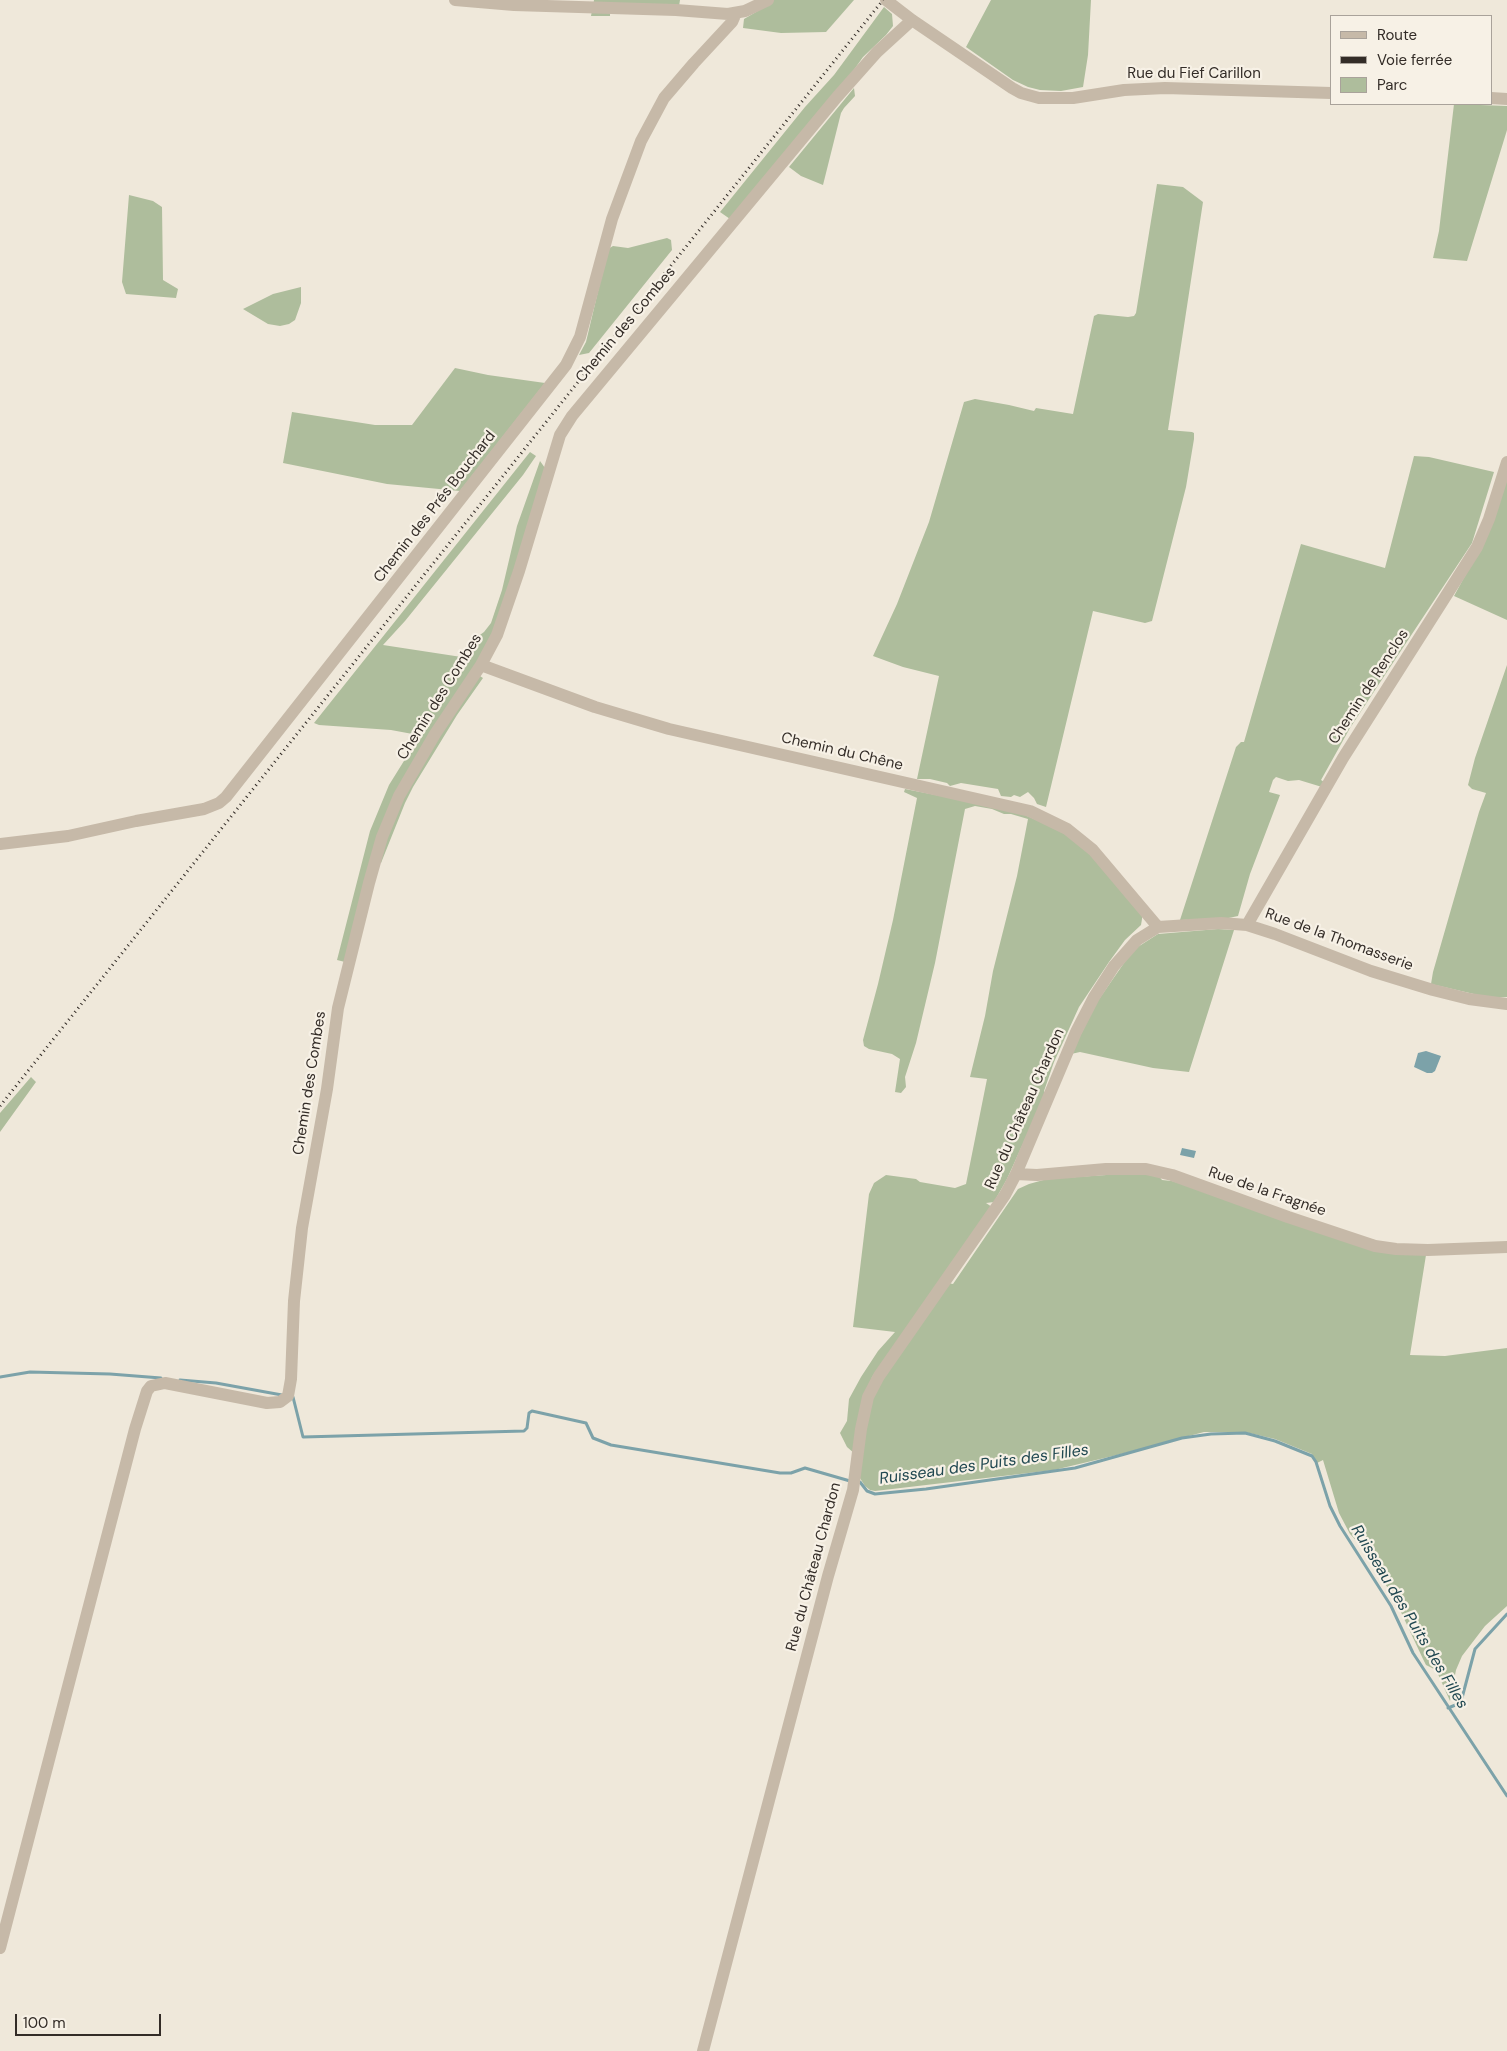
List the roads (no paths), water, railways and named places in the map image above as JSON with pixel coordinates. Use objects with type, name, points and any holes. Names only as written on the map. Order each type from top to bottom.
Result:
[{"type":"street","points":[[455,0],[514,6],[736,13],[751,9],[768,0]]},
{"type":"street","name":"Rue du Fief Carillon","points":[[886,0],[1012,88],[1021,93],[1039,98],[1073,98],[1124,90],[1165,88],[1330,93]]},
{"type":"street","name":"Chemin des Prés Bouchard","points":[[0,844],[68,836],[136,821],[204,810],[219,803],[226,797],[566,365],[580,336],[604,244],[620,194],[647,129],[664,98],[732,22],[736,13]]},
{"type":"street","name":"Chemin des Combes","points":[[0,1948],[140,1411],[147,1392],[151,1386],[165,1383],[260,1402],[276,1402],[287,1395],[302,1228],[327,1089],[338,1008],[353,943],[382,837],[399,796],[440,727],[481,665],[497,635],[509,604],[556,446],[565,426],[838,97],[908,17]]},
{"type":"street","points":[[1492,98],[1507,99]]},
{"type":"street","name":"Chemin de Renclos","points":[[1247,925],[1343,758],[1477,547],[1489,519],[1507,462]]},
{"type":"street","name":"Chemin du Chêne","points":[[481,665],[595,707],[669,729],[1030,811],[1067,829],[1093,850],[1158,927]]},
{"type":"street","name":"Rue de la Thomasserie","points":[[1158,927],[1221,924],[1247,925],[1371,971],[1433,990],[1469,999],[1507,1004]]},
{"type":"street","name":"Rue du Château Chardon","points":[[703,2051],[854,1481],[863,1416],[872,1388],[997,1207],[1016,1174],[1076,1032],[1094,997],[1114,966],[1129,948],[1158,927]]},
{"type":"street","name":"Rue de la Fragnée","points":[[1016,1174],[1037,1175],[1106,1169],[1146,1169],[1172,1175],[1375,1246],[1428,1250],[1507,1247]]},
{"type":"water","points":[[1426,1051],[1441,1056],[1435,1071],[1432,1073],[1427,1073],[1414,1067],[1418,1053]]},
{"type":"water","points":[[1182,1148],[1196,1151],[1194,1158],[1180,1155]]},
{"type":"waterway","name":"Ruisseau des Puits des Filles","points":[[0,1377],[30,1372],[110,1374],[161,1378]]},
{"type":"waterway","name":"Ruisseau des Puits des Filles","points":[[180,1380],[216,1383],[282,1395]]},
{"type":"waterway","name":"Ruisseau des Puits des Filles","points":[[293,1397],[303,1437],[524,1431],[527,1428],[529,1413],[532,1411],[586,1423],[593,1438],[611,1445],[780,1473],[791,1473],[805,1468],[850,1481]]},
{"type":"waterway","name":"Ruisseau des Puits des Filles","points":[[857,1482],[860,1482],[867,1491],[875,1494],[926,1489],[1075,1468],[1182,1438],[1211,1434],[1245,1433],[1275,1441],[1312,1456],[1316,1462],[1330,1506],[1340,1526],[1391,1606],[1413,1653],[1507,1796]]},
{"type":"waterway","points":[[1448,1708],[1458,1704],[1462,1698],[1475,1649],[1507,1614]]},
{"type":"railway","points":[[0,1106],[883,0]]}]
